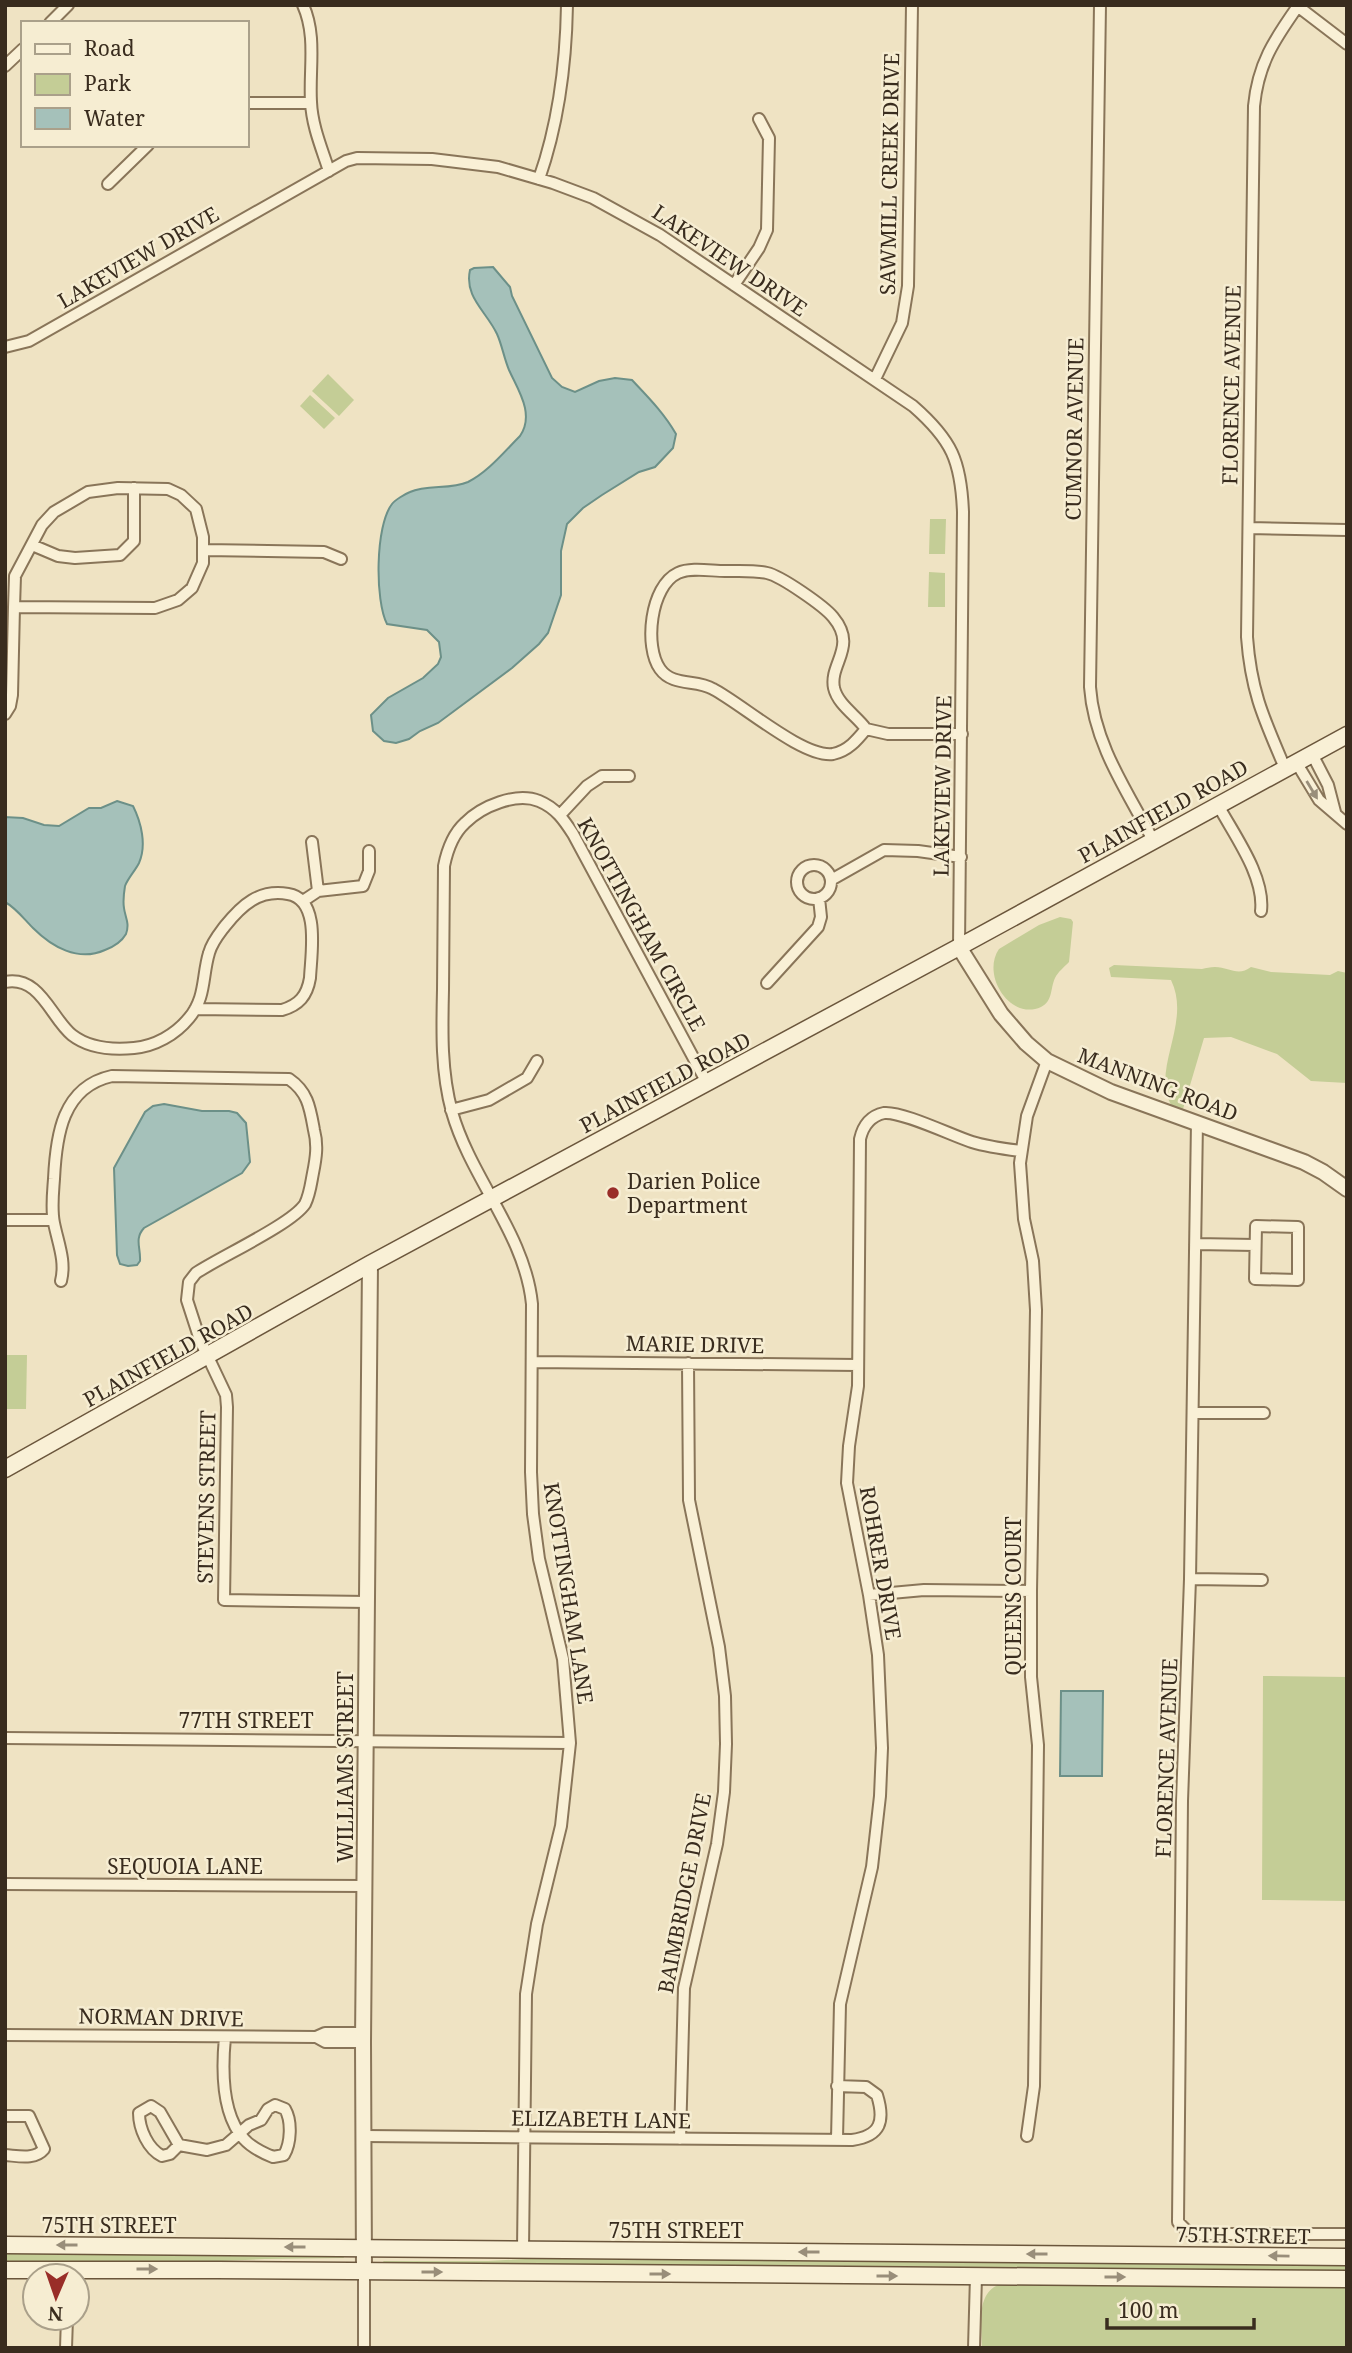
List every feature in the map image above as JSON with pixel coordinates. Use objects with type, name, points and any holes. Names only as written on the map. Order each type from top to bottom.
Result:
[{"type":"main road","name":"PLAINFIELD ROAD","points":[[5,1469],[370,1264],[1347,735]]},
{"type":"main road","name":"75TH STREET","points":[[5,2245],[1347,2257]]},
{"type":"main road","name":"75TH STREET","points":[[91,2273],[364,2271],[1347,2279]]},
{"type":"street","points":[[52,21],[68,5]]},
{"type":"street","points":[[303,5],[311,32],[311,103],[329,171]]},
{"type":"street","points":[[539,179],[562,89],[566,58],[567,5]]},
{"type":"street","name":"SAWMILL CREEK DRIVE","points":[[875,379],[902,323],[908,286],[912,5]]},
{"type":"street","name":"CUMNOR AVENUE","points":[[1100,5],[1090,687],[1093,716],[1100,738],[1153,840]]},
{"type":"street","points":[[1297,6],[1346,41]]},
{"type":"street","name":"FLORENCE AVENUE","points":[[1297,6],[1274,39],[1266,56],[1255,95],[1249,663],[1257,702],[1290,765],[1319,800],[1347,824]]},
{"type":"street","points":[[5,66],[21,51]]},
{"type":"street","points":[[248,103],[311,103]]},
{"type":"street","points":[[734,285],[759,248],[767,230],[769,138],[759,119]]},
{"type":"street","points":[[108,184],[146,147]]},
{"type":"street","name":"LAKEVIEW DRIVE","points":[[5,347],[29,341],[329,171],[357,158],[432,159],[498,167],[577,191],[629,216],[875,379],[928,419],[948,444],[958,463],[963,512],[959,947]]},
{"type":"street","points":[[32,545],[58,556],[75,558],[120,555],[134,541],[134,488]]},
{"type":"street","points":[[5,713],[10,706],[12,695],[14,607],[15,576],[42,525],[54,512],[75,498],[103,489],[134,488],[167,489],[190,502],[196,509],[204,550],[203,563],[192,589],[178,600],[163,607],[14,607]]},
{"type":"street","points":[[1249,528],[1347,530]]},
{"type":"street","points":[[204,550],[324,552],[341,559]]},
{"type":"street","points":[[866,729],[850,747],[842,751],[832,754],[816,752],[712,688],[684,683],[666,676],[656,660],[651,643],[655,608],[661,589],[679,572],[691,570],[763,572],[785,582],[831,614],[839,626],[843,647],[834,688],[841,702],[866,729],[888,734],[962,734]]},
{"type":"street","points":[[1312,754],[1328,785],[1335,812]]},
{"type":"street","points":[[560,815],[587,786],[602,776],[629,776]]},
{"type":"street","name":"KNOTTINGHAM CIRCLE","points":[[491,1199],[469,1157],[451,1110],[445,1076],[442,1041],[444,866],[448,849],[465,822],[508,799],[533,799],[546,804],[560,815],[573,834],[708,1083]]},
{"type":"street","points":[[1217,805],[1258,879],[1263,897],[1261,911]]},
{"type":"street","points":[[312,842],[318,891]]},
{"type":"street","points":[[831,880],[884,850],[961,857]]},
{"type":"street","points":[[303,901],[318,891],[363,886],[369,872],[369,851]]},
{"type":"street","points":[[810,866],[821,866],[831,880],[828,891],[819,898],[808,898],[800,891],[797,881],[801,871],[810,866]]},
{"type":"street","points":[[5,982],[19,982],[32,988],[74,1037],[83,1042],[103,1048],[136,1048],[158,1042],[177,1030],[195,1009],[203,991],[211,946],[238,910],[249,901],[267,894],[290,894],[303,901],[311,916],[311,966],[309,987],[302,999],[290,1008],[282,1010],[195,1009]]},
{"type":"street","points":[[768,983],[818,927],[821,917],[819,898]]},
{"type":"street","name":"MANNING ROAD","points":[[959,947],[1000,1014],[1026,1043],[1047,1061],[1111,1092],[1304,1162],[1347,1189]]},
{"type":"street","points":[[451,1110],[488,1100],[527,1078],[537,1060]]},
{"type":"street","name":"QUEENS COURT","points":[[1027,2136],[1034,2086],[1038,1745],[1031,1677],[1036,1310],[1033,1261],[1024,1219],[1021,1151],[1031,1100],[1047,1061]]},
{"type":"street","name":"STEVENS STREET","points":[[61,1281],[63,1271],[53,1220],[56,1145],[70,1105],[81,1091],[96,1080],[112,1076],[289,1079],[300,1087],[307,1098],[316,1138],[317,1153],[309,1195],[295,1214],[205,1266],[191,1278],[187,1300],[200,1340],[226,1395],[224,1600],[368,1602]]},
{"type":"street","name":"ROHRER DRIVE","points":[[836,2139],[839,2004],[868,1888],[880,1797],[881,1703],[878,1655],[847,1483],[858,1366],[860,1139],[865,1125],[876,1115],[892,1113],[974,1142],[1021,1151]]},
{"type":"street","name":"FLORENCE AVENUE","points":[[1197,1122],[1190,1579],[1182,1801],[1178,2222],[1186,2231],[1197,2234],[1347,2234]]},
{"type":"street","name":"KNOTTINGHAM LANE","points":[[491,1199],[517,1248],[529,1280],[532,1304],[533,1514],[540,1559],[563,1659],[570,1743],[561,1826],[528,1969],[525,2012],[523,2250]]},
{"type":"street","points":[[5,1220],[53,1220]]},
{"type":"street","points":[[1255,1226],[1298,1227],[1298,1280],[1255,1279],[1255,1245],[1255,1226]]},
{"type":"street","points":[[1195,1244],[1255,1245]]},
{"type":"street","name":"WILLIAMS STREET","points":[[364,2271],[370,1264]]},
{"type":"street","name":"MARIE DRIVE","points":[[532,1362],[858,1366]]},
{"type":"street","name":"BAIMBRIDGE DRIVE","points":[[680,2139],[684,1988],[717,1844],[724,1792],[726,1744],[719,1647],[689,1500],[688,1363]]},
{"type":"street","points":[[1193,1413],[1264,1413]]},
{"type":"street","points":[[1190,1579],[1262,1580]]},
{"type":"street","points":[[869,1595],[924,1590],[1031,1591]]},
{"type":"street","name":"77TH STREET","points":[[5,1738],[570,1743]]},
{"type":"street","name":"SEQUOIA LANE","points":[[5,1884],[365,1886]]},
{"type":"street","name":"NORMAN DRIVE","points":[[5,2035],[316,2037],[325,2042],[364,2037]]},
{"type":"street","points":[[179,2145],[170,2154],[162,2156],[154,2152],[139,2125],[139,2113],[151,2106],[160,2112],[179,2145],[207,2150],[226,2145],[240,2133],[249,2125],[261,2120],[268,2109],[275,2105],[285,2109],[289,2115],[288,2148],[284,2155],[273,2157],[246,2141],[240,2133],[228,2105],[222,2066],[225,2037]]},
{"type":"street","points":[[836,2139],[868,2138],[877,2130],[881,2118],[877,2095],[866,2087],[837,2086]]},
{"type":"street","points":[[5,2116],[29,2116],[44,2149],[40,2154],[27,2157],[5,2155]]},
{"type":"street","name":"ELIZABETH LANE","points":[[364,2136],[836,2139]]},
{"type":"street","points":[[364,2271],[364,2348]]},
{"type":"street","points":[[974,2348],[976,2276]]},
{"type":"green space","points":[[328,374],[354,400],[339,416],[312,391]]},
{"type":"green space","points":[[310,395],[335,418],[324,429],[300,406]]},
{"type":"green space","points":[[930,519],[946,519],[945,554],[929,554]]},
{"type":"green space","points":[[929,572],[945,573],[945,607],[928,607]]},
{"type":"green space","points":[[1060,917],[1073,922],[1069,962],[1055,978],[1045,1004],[1030,1010],[1019,1008],[1009,1002],[996,982],[994,960],[999,949],[1039,925]]},
{"type":"green space","points":[[1114,965],[1202,969],[1220,967],[1238,971],[1251,967],[1271,972],[1330,975],[1338,971],[1347,973],[1347,1083],[1311,1081],[1277,1054],[1231,1037],[1204,1038],[1183,1109],[1171,1105],[1166,1091],[1166,1076],[1177,1012],[1171,980],[1111,977],[1109,968]]},
{"type":"green space","points":[[5,1355],[27,1355],[26,1409],[5,1409]]},
{"type":"green space","points":[[1263,1676],[1347,1677],[1347,1901],[1262,1900]]},
{"type":"green space","points":[[5,2251],[343,2255],[344,2258],[177,2263],[5,2263]]},
{"type":"green space","points":[[578,2256],[1347,2262],[1347,2273],[385,2264],[383,2261],[488,2261]]},
{"type":"green space","points":[[1001,2284],[1347,2288],[1347,2348],[982,2348],[981,2320],[984,2302],[987,2294]]},
{"type":"water","points":[[493,267],[510,287],[552,378],[562,387],[575,392],[599,381],[615,378],[632,380],[661,412],[676,434],[673,448],[655,467],[639,472],[602,495],[583,508],[567,524],[561,551],[561,595],[548,633],[539,644],[512,668],[438,723],[409,739],[396,743],[384,741],[373,731],[371,715],[388,698],[423,678],[438,664],[441,657],[439,642],[427,630],[387,624],[380,599],[379,582],[380,546],[386,515],[393,502],[410,492],[454,486],[475,478],[502,455],[524,428],[524,402],[509,370],[497,334],[470,288],[470,270]]},
{"type":"water","points":[[117,801],[133,806],[141,826],[143,841],[139,863],[125,886],[126,934],[114,945],[95,953],[66,951],[40,935],[5,902],[5,817],[59,826],[89,808],[101,808]]},
{"type":"water","points":[[164,1104],[202,1111],[237,1113],[246,1123],[250,1162],[242,1173],[144,1228],[139,1240],[140,1261],[137,1265],[128,1266],[120,1264],[117,1255],[114,1168],[145,1112],[153,1106]]},
{"type":"water","points":[[1061,1691],[1103,1691],[1102,1776],[1060,1776]]},
{"type":"place","name":"Darien Police Department","points":[[613,1193]]}]
